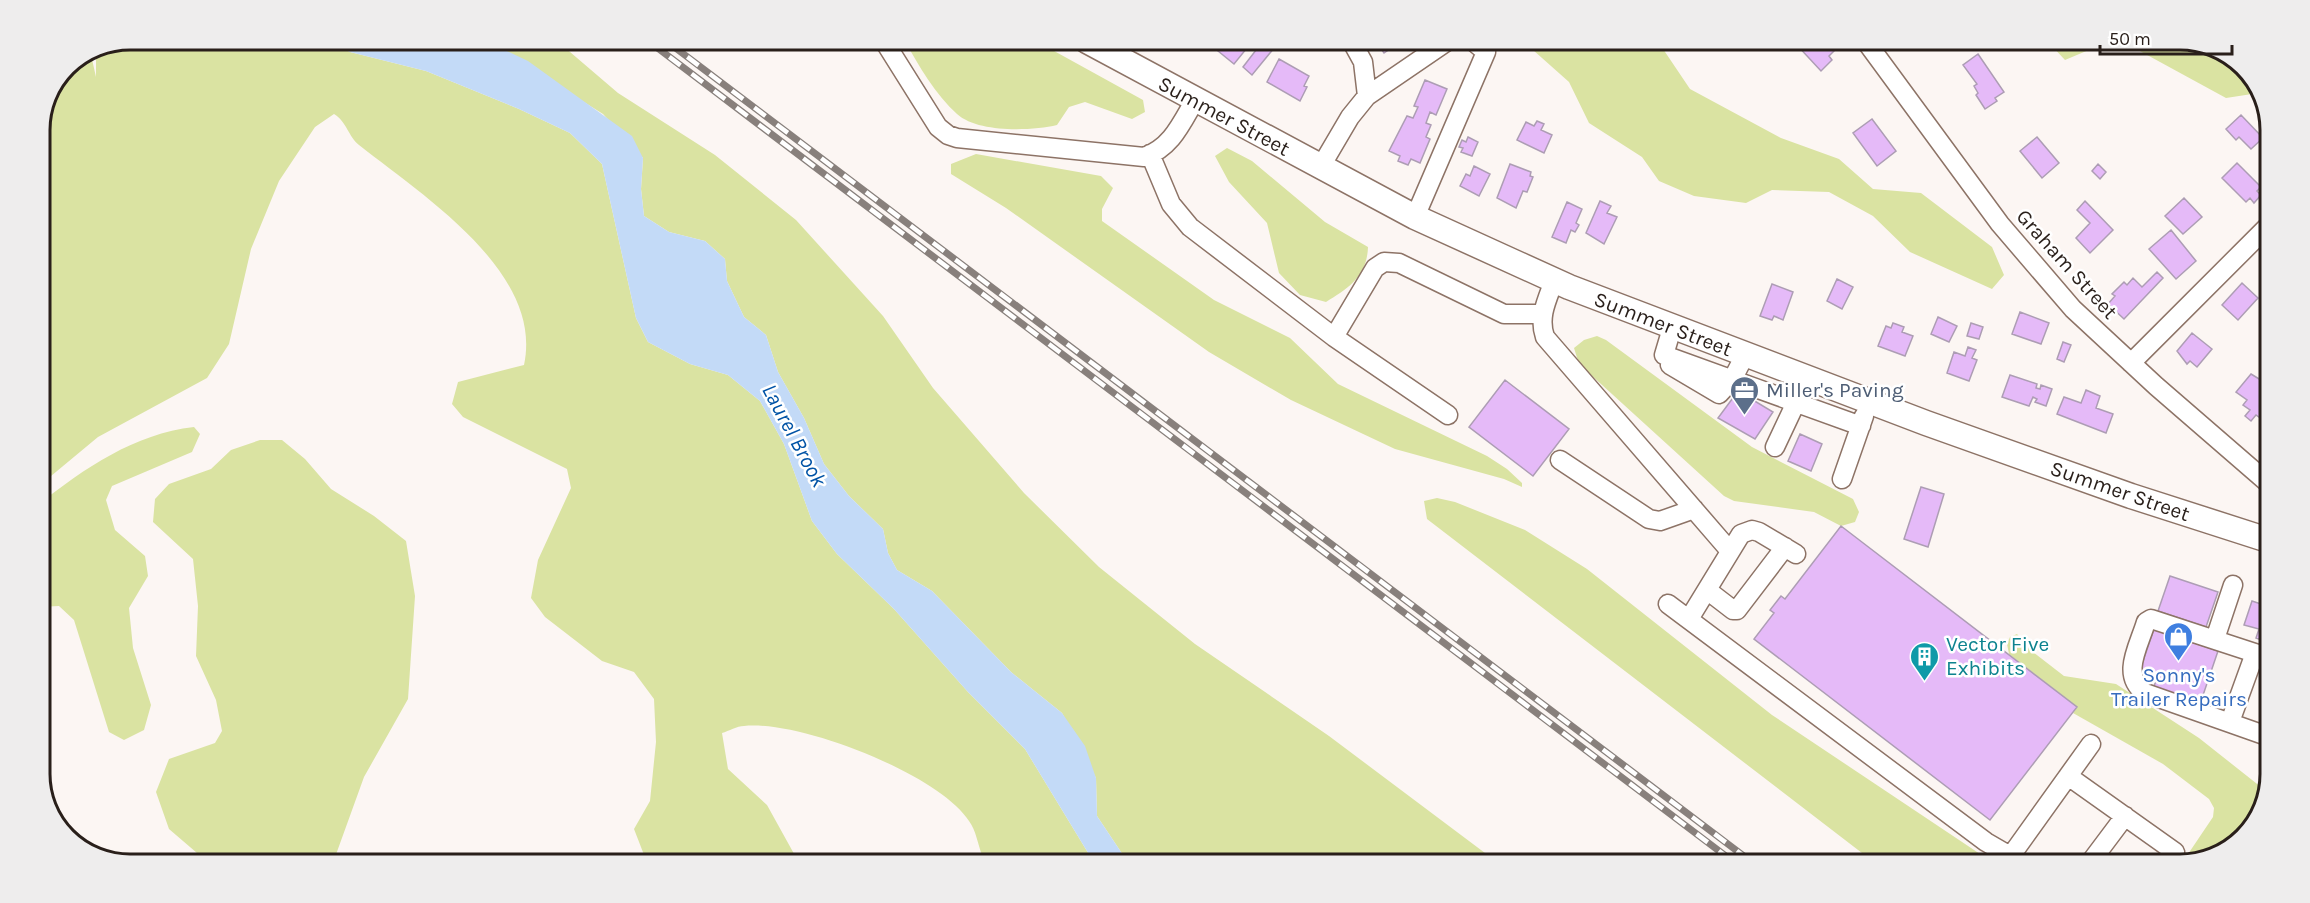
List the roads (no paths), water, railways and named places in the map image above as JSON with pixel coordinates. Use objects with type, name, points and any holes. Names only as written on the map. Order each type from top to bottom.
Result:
[{"type":"main road","name":"Summer Street","points":[[1114,49],[1195,100],[1320,168],[1415,218],[1554,281],[1869,402],[2131,496],[2260,537]]},
{"type":"street","points":[[889,49],[938,127],[948,135],[957,138],[1144,157],[1162,149],[1173,137],[1195,100]]},
{"type":"street","points":[[1356,49],[1363,62],[1367,96]]},
{"type":"street","points":[[1320,168],[1367,96],[1436,49]]},
{"type":"street","points":[[1415,218],[1486,52],[1482,49]]},
{"type":"street","name":"Graham Street","points":[[1871,49],[2000,224],[2073,309],[2260,476]]},
{"type":"street","points":[[1150,154],[1171,204],[1190,227],[1334,337],[1448,415]]},
{"type":"street","points":[[2131,363],[2260,234]]},
{"type":"street","points":[[1334,337],[1375,268],[1389,261],[1399,263],[1504,314],[1542,315]]},
{"type":"street","points":[[1554,281],[1542,315],[1545,337],[1730,551]]},
{"type":"street","points":[[1672,328],[1664,355],[1861,426]]},
{"type":"street","points":[[1732,380],[1744,355]]},
{"type":"street","points":[[1775,447],[1807,379]]},
{"type":"street","points":[[1842,479],[1869,402]]},
{"type":"street","points":[[1560,460],[1649,519],[1660,521],[1694,509]]},
{"type":"street","points":[[1689,619],[1741,534],[1752,530],[1791,551],[1737,610],[1733,610],[1707,590]]},
{"type":"street","points":[[2215,639],[2233,585]]},
{"type":"street","points":[[1668,604],[1989,844],[2006,854]]},
{"type":"street","points":[[2260,655],[2151,619],[2146,622],[2131,676],[2133,682],[2145,693],[2260,734]]},
{"type":"street","points":[[2230,722],[2260,657]]},
{"type":"street","points":[[2021,854],[2068,776],[2091,744]]},
{"type":"street","points":[[2068,776],[2175,852]]},
{"type":"street","points":[[2096,854],[2125,816]]},
{"type":"water","name":"Laurel Brook","points":[[344,49],[503,49],[528,61],[632,136],[643,158],[641,189],[644,216],[669,232],[705,241],[725,259],[727,281],[744,317],[766,335],[778,372],[804,418],[824,464],[849,496],[883,529],[888,553],[897,570],[932,591],[1011,672],[1062,713],[1085,746],[1096,778],[1097,816],[1122,854],[1089,854],[1025,749],[968,692],[894,609],[837,554],[812,521],[784,444],[760,401],[728,375],[690,364],[648,342],[636,318],[602,164],[570,133],[519,109],[426,71]]},
{"type":"railway","points":[[659,49],[1723,854]]},
{"type":"railway","points":[[677,49],[1741,854]]},
{"type":"place","name":"Miller's Paving","points":[[1745,416]]},
{"type":"place","name":"Sonny's Trailer Repairs","points":[[2179,662]]},
{"type":"place","name":"Vector Five Exhibits","points":[[1925,682]]}]
